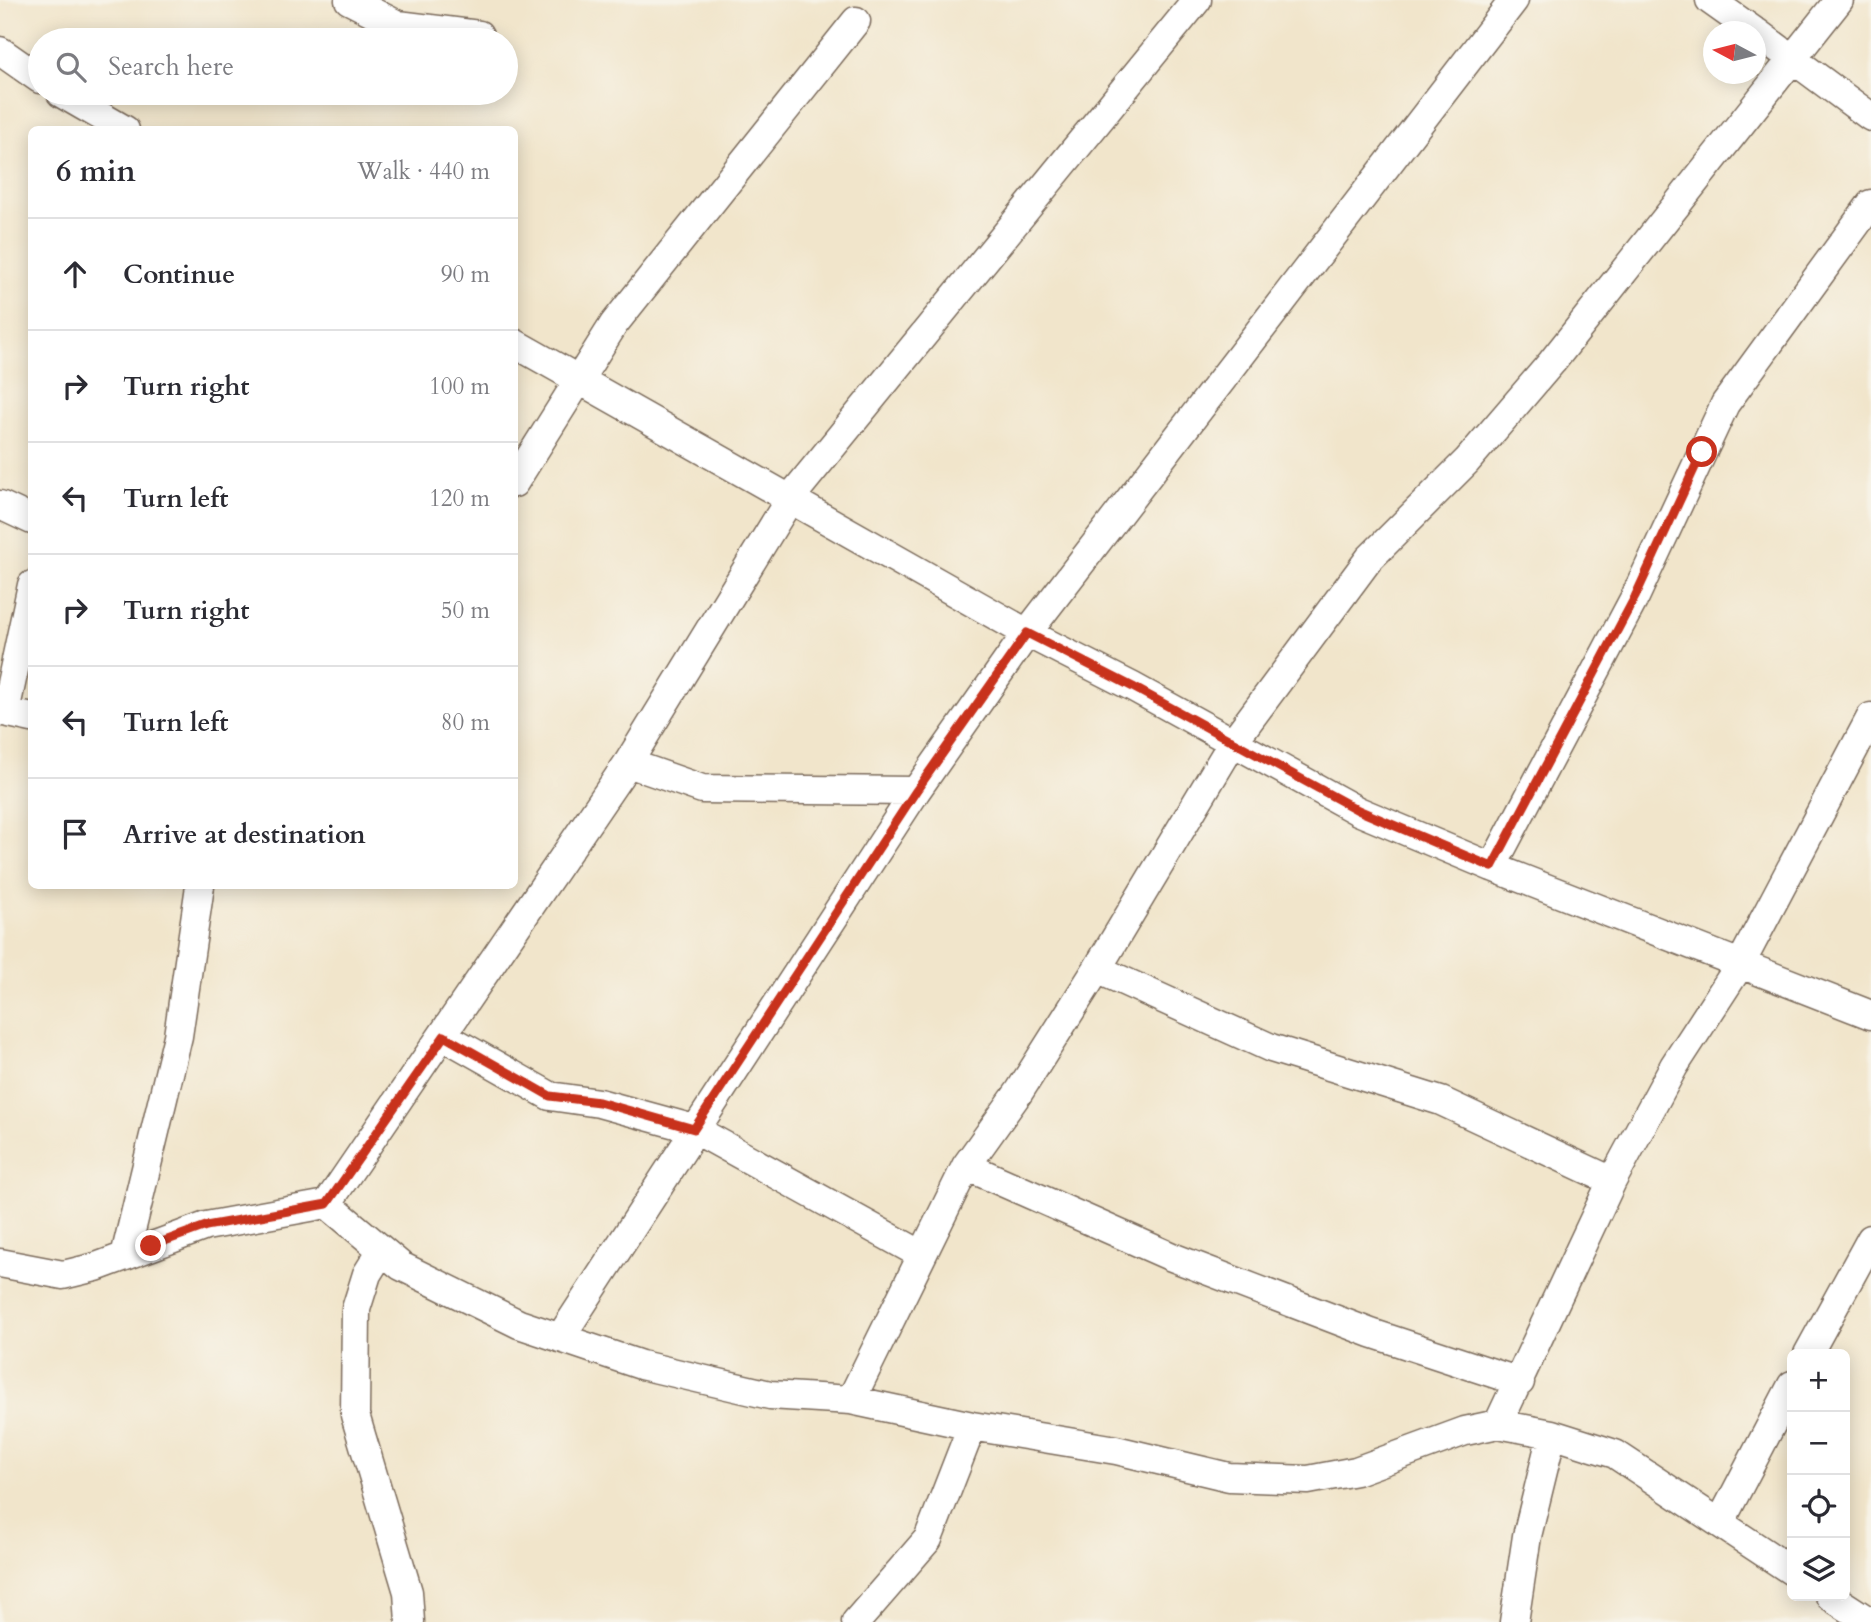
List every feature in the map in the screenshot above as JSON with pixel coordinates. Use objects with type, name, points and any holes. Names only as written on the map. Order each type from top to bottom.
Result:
[{"type":"street","points":[[349,0],[398,25],[422,28]]},
{"type":"street","points":[[0,1263],[63,1275],[96,1267],[206,1226],[327,1204],[628,763],[790,497],[1197,0]]},
{"type":"street","points":[[560,1338],[916,791],[1027,633],[1514,0]]},
{"type":"street","points":[[1710,0],[1740,21]]},
{"type":"street","points":[[851,1400],[966,1166],[1019,1092],[1097,969],[1233,742],[1369,559],[1466,461],[1544,372],[1839,0]]},
{"type":"street","points":[[518,477],[614,324],[856,21]]},
{"type":"street","points":[[1766,40],[1871,117]]},
{"type":"street","points":[[0,51],[28,71]]},
{"type":"street","points":[[82,105],[118,126]]},
{"type":"street","points":[[1492,867],[1635,597],[1725,404],[1871,204]]},
{"type":"street","points":[[518,345],[1027,633],[1358,810],[1492,867],[1871,1015]]},
{"type":"street","points":[[0,505],[28,518]]},
{"type":"street","points":[[12,713],[28,611]]},
{"type":"street","points":[[1498,1424],[1612,1181],[1674,1066],[1741,963],[1871,717]]},
{"type":"street","points":[[628,763],[702,789],[916,791]]},
{"type":"street","points":[[125,1256],[178,1036],[200,889]]},
{"type":"street","points":[[1097,969],[1271,1048],[1441,1101],[1612,1181]]},
{"type":"street","points":[[444,1036],[550,1096],[599,1102],[694,1129],[922,1255]]},
{"type":"street","points":[[966,1166],[1172,1257],[1371,1333],[1520,1382]]},
{"type":"street","points":[[327,1204],[401,1266],[519,1324],[640,1365],[770,1395],[851,1400],[972,1426],[1116,1450],[1229,1477],[1308,1480],[1356,1471],[1465,1431],[1498,1424],[1552,1434],[1615,1454],[1787,1568]]},
{"type":"street","points":[[1811,1349],[1871,1239]]},
{"type":"street","points":[[382,1250],[367,1274],[356,1309],[355,1415],[408,1592],[410,1622]]},
{"type":"street","points":[[1720,1523],[1787,1394]]},
{"type":"street","points":[[856,1622],[928,1539],[972,1426]]},
{"type":"street","points":[[1514,1622],[1527,1536],[1552,1434]]},
{"type":"street","points":[[1838,1601],[1870,1622]]},
{"type":"route","points":[[151,1246],[206,1226],[327,1204],[444,1036],[550,1096],[599,1102],[694,1129],[916,791],[1027,633],[1133,687],[1358,810],[1492,867],[1635,597],[1702,452]]}]
